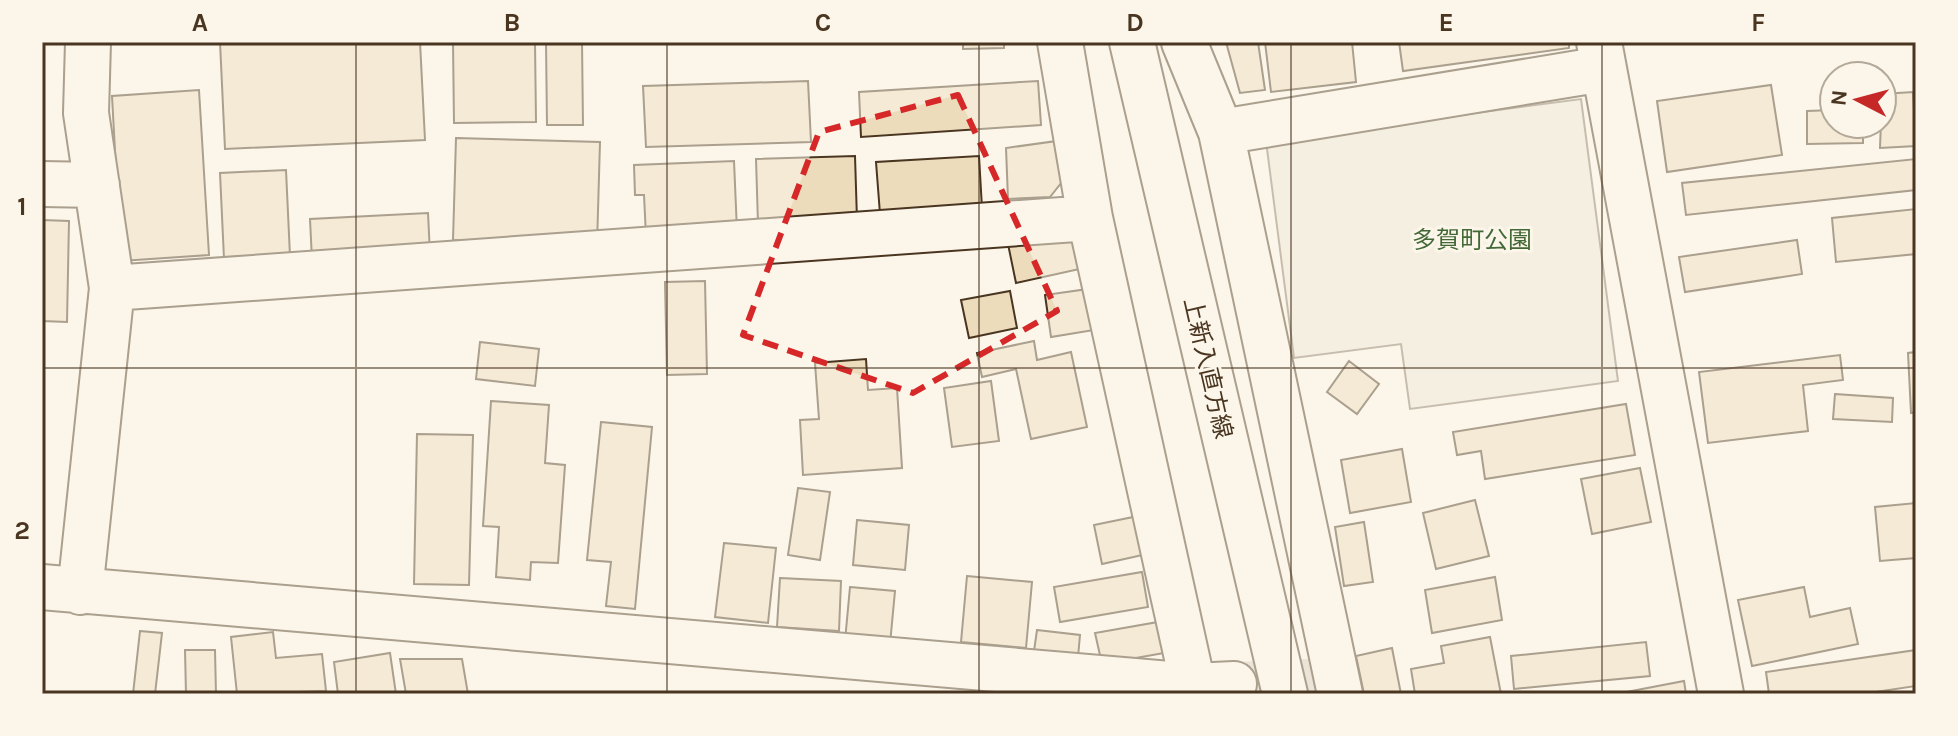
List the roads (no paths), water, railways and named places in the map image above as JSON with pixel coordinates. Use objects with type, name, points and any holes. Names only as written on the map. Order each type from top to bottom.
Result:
[{"type":"street","points":[[88,42],[86,113],[112,288],[61,590],[1208,688],[1090,218],[1060,42]]},
{"type":"street","name":"上新入直方線","points":[[1132,42],[1285,694]]},
{"type":"street","points":[[1184,42],[1221,132],[1335,685]]},
{"type":"street","points":[[1221,132],[1601,56],[1721,694]]},
{"type":"street","points":[[42,184],[97,185]]},
{"type":"street","points":[[112,288],[1090,218]]},
{"type":"tunnel","points":[[1234,684],[1330,680]]},
{"type":"park label","name":"多賀町公園","points":[[1472,240]]}]
